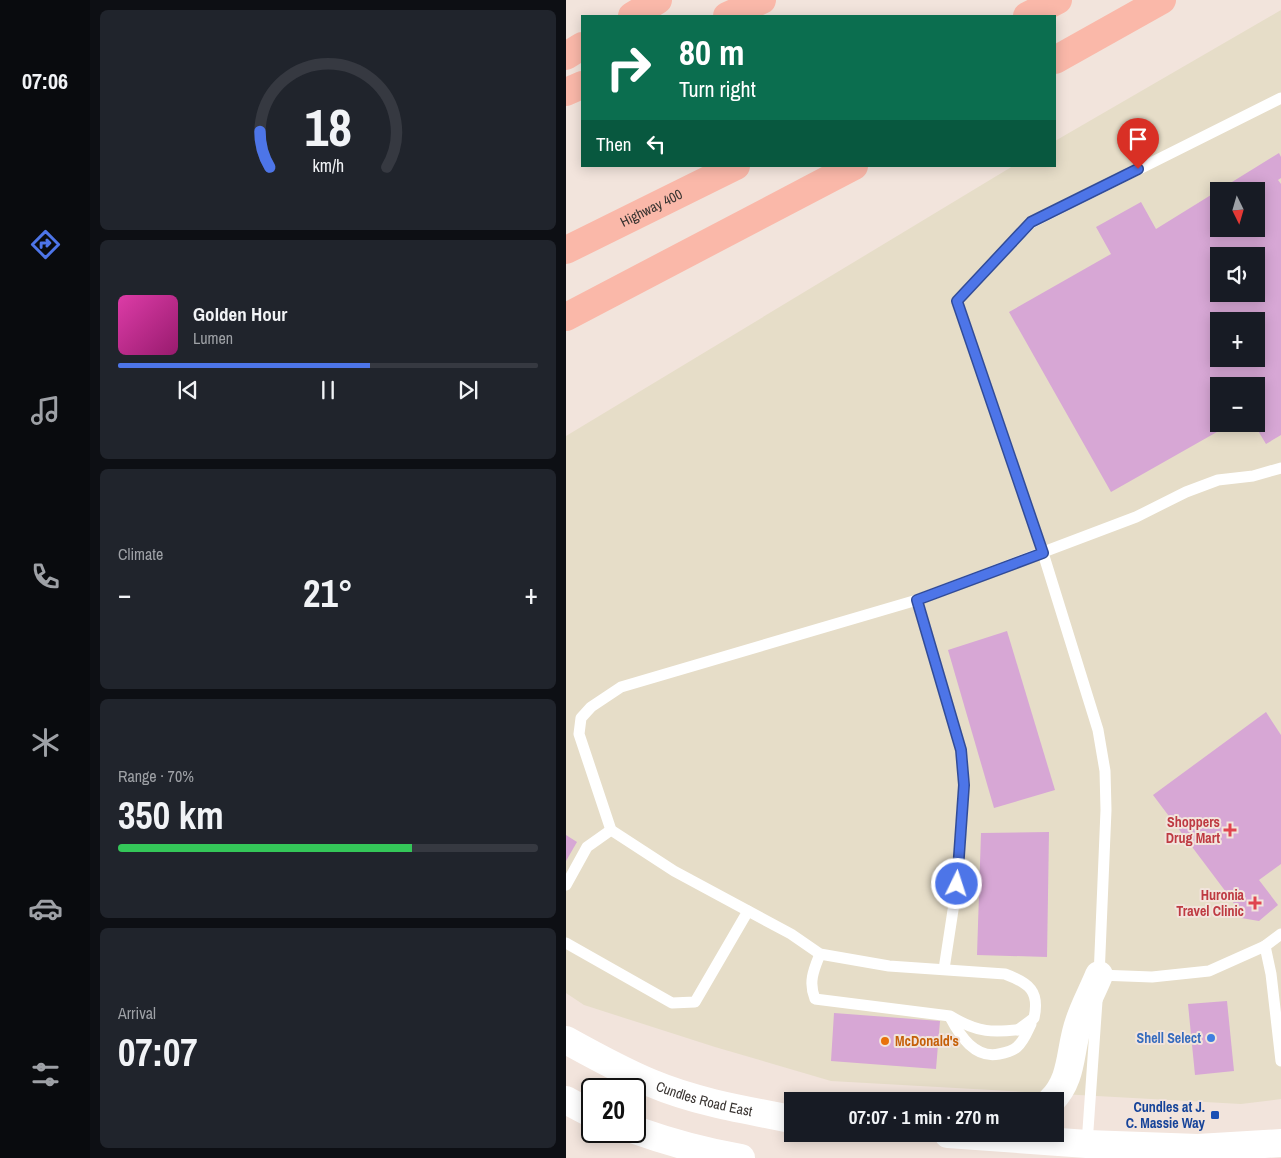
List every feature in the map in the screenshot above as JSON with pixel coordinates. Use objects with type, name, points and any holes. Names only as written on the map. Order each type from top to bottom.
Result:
[{"type":"highway","points":[[634,15],[658,0]]},
{"type":"highway","points":[[729,15],[762,0]]},
{"type":"highway","points":[[1029,15],[1058,0]]},
{"type":"highway","points":[[1056,59],[1162,0]]},
{"type":"highway","points":[[566,56],[581,47]]},
{"type":"highway","points":[[566,92],[581,84]]},
{"type":"highway","name":"Highway 400","points":[[566,250],[734,167]]},
{"type":"highway","points":[[566,317],[852,167]]},
{"type":"main road","points":[[1060,1092],[1072,1058],[1078,1022],[1099,975]]},
{"type":"main road","name":"Cundles Road East","points":[[566,1040],[652,1083],[687,1096],[784,1117]]},
{"type":"main road","points":[[566,1100],[581,1108]]},
{"type":"main road","points":[[646,1134],[666,1141],[741,1158]]},
{"type":"main road","points":[[1060,1142],[1198,1148],[1281,1143]]},
{"type":"lane","points":[[1088,1144],[1099,975],[1106,810],[1105,770],[1098,730],[1043,553],[957,301],[1031,222],[1281,98]]},
{"type":"lane","points":[[950,1016],[958,1032],[974,1049],[990,1056],[1003,1054],[1016,1048],[1037,1004],[1033,993],[1023,981],[1006,974],[888,966],[820,954],[791,934],[674,871],[611,830],[579,734],[581,718],[592,707],[621,687],[917,600],[1136,517],[1186,492],[1218,480],[1253,476],[1281,468]]},
{"type":"lane","points":[[917,600],[961,750],[964,785],[957,884],[944,969]]},
{"type":"lane","points":[[566,885],[587,847],[611,830]]},
{"type":"lane","points":[[566,943],[672,1003],[695,1002],[748,911]]},
{"type":"lane","points":[[1099,975],[1152,977],[1209,971],[1265,946],[1281,934]]},
{"type":"lane","points":[[1265,946],[1276,974],[1281,1062]]},
{"type":"lane","points":[[820,954],[812,972],[811,989],[816,998],[950,1016],[965,1025],[982,1030],[1003,1032],[1027,1025]]},
{"type":"shaded area","points":[[1281,10],[1281,1099],[1241,1104],[1064,1094],[1064,1092],[1027,1092],[831,1081],[715,1047],[584,1005],[566,993],[566,436],[1011,167],[1056,167],[1056,140]]},
{"type":"building","points":[[1279,153],[1281,157],[1281,178],[1278,180],[1281,184],[1281,435],[1266,444],[1259,432],[1265,432],[1265,377],[1210,377],[1210,432],[1217,432],[1111,492],[1009,312],[1111,254],[1096,227],[1141,202],[1156,229],[1210,196],[1210,238],[1265,238],[1265,182],[1232,182]]},
{"type":"building","points":[[1007,631],[1055,790],[994,808],[948,650]]},
{"type":"building","name":"Shoppers Drug Mart","points":[[1266,712],[1281,735],[1281,864],[1259,880],[1278,905],[1259,921],[1241,918],[1232,900],[1153,795]]},
{"type":"building","points":[[1049,832],[1047,957],[977,955],[981,833]]},
{"type":"building","points":[[566,835],[577,842],[566,861]]},
{"type":"building","name":"Shell Select","points":[[1227,1001],[1234,1071],[1195,1075],[1188,1004]]},
{"type":"building","name":"McDonald's","points":[[834,1013],[940,1021],[936,1069],[831,1061]]},
{"type":"place","name":"Shoppers Drug Mart","points":[[1230,830]]},
{"type":"place","name":"Huronia Travel Clinic","points":[[1255,903]]},
{"type":"place","name":"Shell Select","points":[[1211,1038]]},
{"type":"place","name":"McDonald's","points":[[885,1041]]},
{"type":"place","name":"Cundles at J. C. Massie Way","points":[[1215,1115]]},
{"type":"route","points":[[957,884],[964,785],[961,750],[917,600],[1043,553],[957,301],[1031,222],[1138,169]]}]
